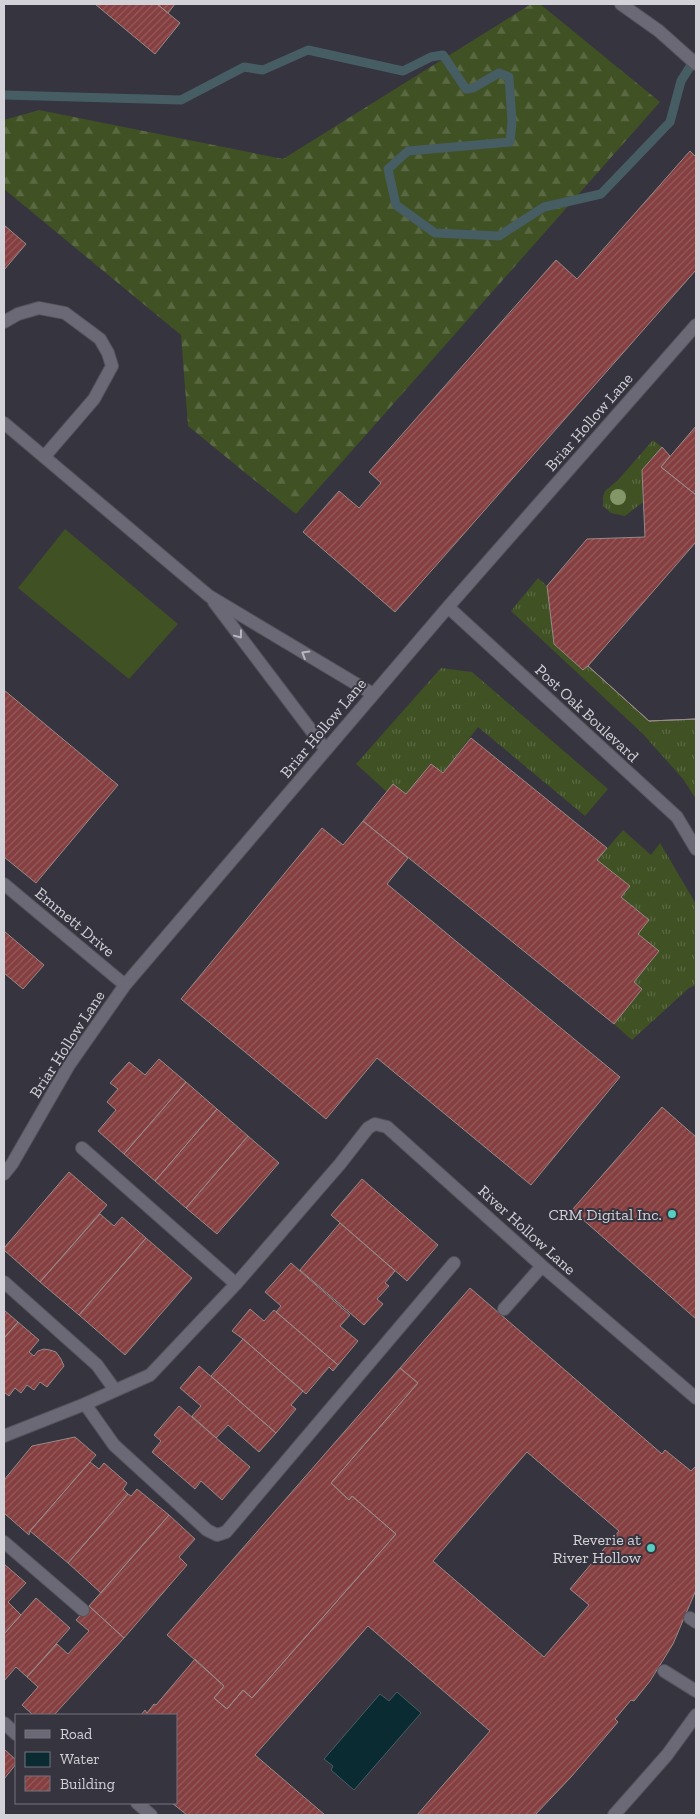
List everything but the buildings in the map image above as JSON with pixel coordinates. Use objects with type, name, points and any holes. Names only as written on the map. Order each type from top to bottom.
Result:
[{"type":"street","points":[[621,4],[659,31],[696,64]]},
{"type":"street","points":[[4,322],[18,314],[38,308],[64,313],[100,339],[108,353],[112,366],[94,399],[44,457]]},
{"type":"street","name":"Briar Hollow Lane","points":[[4,1174],[12,1164],[68,1065],[125,984],[448,607],[696,325]]},
{"type":"street","points":[[4,424],[209,596],[373,694]]},
{"type":"street","points":[[209,596],[326,750]]},
{"type":"street","name":"Post Oak Boulevard","points":[[448,607],[677,818],[696,850]]},
{"type":"street","name":"Emmett Drive","points":[[4,884],[125,984]]},
{"type":"street","name":"River Hollow Lane","points":[[236,1284],[340,1164],[368,1128],[375,1124],[382,1124],[542,1266],[696,1398]]},
{"type":"street","points":[[4,1436],[85,1404],[150,1375],[236,1284],[82,1148]]},
{"type":"street","points":[[85,1404],[114,1445],[171,1498],[207,1530],[217,1535],[226,1532],[454,1263]]},
{"type":"street","points":[[504,1309],[542,1266]]},
{"type":"street","points":[[4,1282],[97,1365],[115,1390]]},
{"type":"street","points":[[4,1542],[83,1610]]},
{"type":"street","points":[[664,1671],[696,1691]]},
{"type":"street","points":[[614,1815],[667,1755],[696,1715]]},
{"type":"street","points":[[4,1723],[15,1733]]},
{"type":"street","points":[[138,1804],[151,1815]]},
{"type":"green space","points":[[531,4],[540,4],[660,102],[296,514],[188,426],[181,335],[4,189],[4,120],[39,110],[283,159]]},
{"type":"green space","points":[[653,440],[662,447],[642,470],[643,502],[625,516],[611,513],[603,506],[605,491],[618,480]]},
{"type":"green space","points":[[65,529],[178,624],[129,679],[18,588]]},
{"type":"green space","points":[[538,578],[547,586],[554,644],[583,670],[588,666],[649,721],[696,719],[696,799],[683,779],[642,733],[511,611]]},
{"type":"green space","points":[[441,668],[472,672],[608,789],[585,816],[478,727],[443,773],[431,764],[406,794],[393,784],[387,792],[356,764]]},
{"type":"green space","points":[[623,830],[651,855],[660,843],[696,904],[696,985],[689,988],[632,1040],[614,1024],[642,989],[634,982],[659,951],[638,934],[649,920],[621,897],[630,886],[597,860]]},
{"type":"water","points":[[397,1692],[421,1713],[354,1790],[331,1770],[333,1766],[324,1759],[380,1694],[389,1701]]},
{"type":"waterway","points":[[4,95],[181,100],[244,67],[263,70],[308,50],[403,71],[431,57],[443,55],[466,89],[473,88],[499,73],[509,77],[512,122],[510,142],[408,151],[388,169],[396,205],[435,233],[499,236],[544,207],[601,194],[670,122],[681,81],[696,57]]},
{"type":"place","name":"CRM Digital Inc.","points":[[672,1214]]},
{"type":"place","name":"Reverie at River Hollow","points":[[651,1548]]}]
